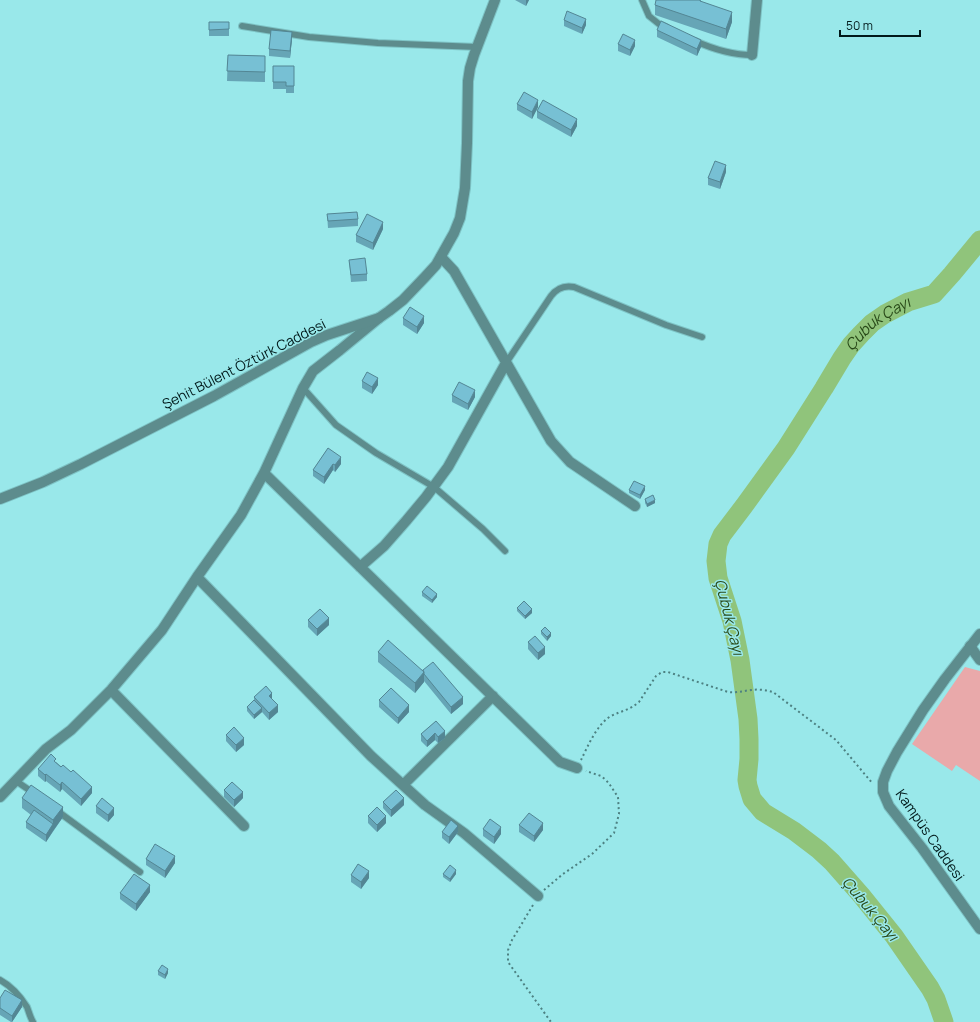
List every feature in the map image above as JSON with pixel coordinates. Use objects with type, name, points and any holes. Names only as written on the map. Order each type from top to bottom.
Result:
[{"type":"street","name":"Şehit Bülent Öztürk Caddesi","points":[[0,499],[43,482],[81,464],[214,396],[311,342],[332,333],[379,318],[408,295],[425,278],[441,257],[460,218],[465,188],[468,81],[470,68],[495,0]]},
{"type":"street","points":[[752,55],[757,0]]},
{"type":"street","points":[[441,257],[454,271],[552,441],[570,462],[635,506]]},
{"type":"street","points":[[0,797],[46,749],[70,730],[111,690],[162,630],[241,515],[264,473],[303,388],[313,371],[379,318]]},
{"type":"street","points":[[360,567],[384,546],[434,487],[448,467],[506,363]]},
{"type":"street","points":[[264,473],[560,762],[577,768]]},
{"type":"street","points":[[197,577],[371,756],[425,805],[464,833],[538,896]]},
{"type":"street","name":"Kampüs Caddesi","points":[[980,634],[923,710],[897,752],[882,782],[883,792],[889,806],[922,848],[980,929]]},
{"type":"street","points":[[970,646],[980,660]]},
{"type":"street","points":[[111,690],[244,826]]},
{"type":"street","points":[[403,785],[493,696]]},
{"type":"lane","points":[[642,0],[649,16],[659,24],[672,30]]},
{"type":"lane","points":[[242,26],[309,38],[378,43],[477,47]]},
{"type":"lane","points":[[692,39],[711,48],[740,55],[752,55]]},
{"type":"lane","points":[[506,363],[551,296],[559,288],[564,286],[574,287],[666,325],[702,337]]},
{"type":"lane","points":[[303,388],[336,425],[376,453],[434,487],[505,551]]},
{"type":"lane","points":[[16,780],[41,799]]},
{"type":"lane","points":[[54,808],[140,872]]},
{"type":"lane","points":[[0,980],[18,994],[27,1008],[33,1022]]},
{"type":"path","points":[[551,1022],[508,962],[508,950],[512,940],[538,896],[558,878],[592,854],[614,832],[617,823],[619,805],[618,797],[614,790],[601,776],[577,768],[600,725],[616,713],[628,710],[635,705],[656,676],[662,672],[668,672],[735,693],[760,689],[773,692],[836,740],[874,786],[883,789]]},
{"type":"shaded area","points":[[965,667],[980,671],[980,781],[956,765],[952,771],[912,744]]},
{"type":"building","points":[[656,0],[700,0],[732,12],[726,29],[655,5]]},
{"type":"building","points":[[567,11],[586,19],[582,28],[564,20]]},
{"type":"building","points":[[661,21],[701,40],[697,49],[657,30]]},
{"type":"building","points":[[209,22],[229,22],[229,29],[209,30]]},
{"type":"building","points":[[271,30],[292,32],[290,51],[269,49]]},
{"type":"building","points":[[623,34],[635,40],[630,50],[618,44]]},
{"type":"building","points":[[228,55],[265,56],[265,72],[227,71]]},
{"type":"building","points":[[273,66],[294,66],[294,86],[286,86],[286,82],[273,82]]},
{"type":"building","points":[[524,92],[538,100],[532,112],[517,104]]},
{"type":"building","points":[[543,100],[577,119],[571,130],[537,111]]},
{"type":"building","points":[[715,161],[726,165],[720,182],[708,178]]},
{"type":"building","points":[[357,212],[358,219],[328,221],[327,214]]},
{"type":"building","points":[[367,214],[383,222],[373,243],[356,235]]},
{"type":"building","points":[[365,258],[367,274],[351,275],[349,260]]},
{"type":"building","points":[[410,307],[424,316],[417,327],[403,318]]},
{"type":"building","points":[[367,372],[378,378],[372,387],[362,381]]},
{"type":"building","points":[[459,382],[475,390],[468,404],[452,395]]},
{"type":"building","points":[[328,448],[341,457],[335,465],[333,464],[324,477],[313,470]]},
{"type":"building","points":[[634,481],[645,486],[640,495],[629,490]]},
{"type":"building","points":[[653,495],[655,500],[647,504],[645,499]]},
{"type":"building","points":[[427,586],[437,594],[432,600],[422,592]]},
{"type":"building","points":[[524,601],[532,609],[525,616],[517,608]]},
{"type":"building","points":[[320,609],[329,618],[317,629],[308,620]]},
{"type":"building","points":[[545,627],[551,633],[547,637],[541,631]]},
{"type":"building","points":[[535,636],[545,647],[538,653],[528,642]]},
{"type":"building","points":[[388,640],[424,672],[415,683],[378,652]]},
{"type":"building","points":[[433,662],[463,697],[451,707],[424,674],[423,670]]},
{"type":"building","points":[[266,686],[272,693],[269,696],[278,705],[269,713],[254,697]]},
{"type":"building","points":[[391,688],[409,705],[398,718],[379,700]]},
{"type":"building","points":[[254,700],[262,708],[254,715],[247,707]]},
{"type":"building","points":[[436,721],[445,731],[438,737],[435,733],[427,741],[421,734]]},
{"type":"building","points":[[234,727],[244,738],[236,745],[226,735]]},
{"type":"building","points":[[51,754],[56,759],[54,761],[61,767],[63,765],[71,772],[73,770],[92,787],[81,799],[62,782],[60,785],[38,769]]},
{"type":"building","points":[[232,782],[243,792],[234,800],[224,790]]},
{"type":"building","points":[[31,785],[63,807],[53,820],[22,798]]},
{"type":"building","points":[[396,790],[404,798],[391,810],[383,802]]},
{"type":"building","points":[[102,798],[114,808],[108,815],[96,806]]},
{"type":"building","points":[[377,807],[386,816],[377,825],[368,816]]},
{"type":"building","points":[[34,810],[53,824],[46,835],[26,822]]},
{"type":"building","points":[[529,813],[543,823],[534,836],[519,825]]},
{"type":"building","points":[[490,819],[501,827],[494,837],[483,829]]},
{"type":"building","points":[[451,820],[458,826],[449,837],[442,832]]},
{"type":"building","points":[[155,844],[175,856],[165,871],[146,859]]},
{"type":"building","points":[[358,864],[369,871],[361,882],[351,875]]},
{"type":"building","points":[[450,865],[456,870],[450,879],[443,874]]},
{"type":"building","points":[[134,874],[150,885],[136,904],[120,893]]},
{"type":"building","points":[[162,965],[168,969],[165,975],[158,971]]},
{"type":"building","points":[[5,990],[22,1000],[12,1016],[0,1008],[0,998]]},
{"type":"waterway","name":"Çubuk Çayı","points":[[944,1022],[936,999],[930,988],[894,936],[861,895],[832,862],[819,850],[794,831],[763,812],[752,799],[747,780],[749,759],[748,719],[740,660],[732,621],[718,578],[716,561],[718,544],[722,535],[786,448],[851,345],[872,323],[885,314],[908,302],[934,294],[980,240]]}]
